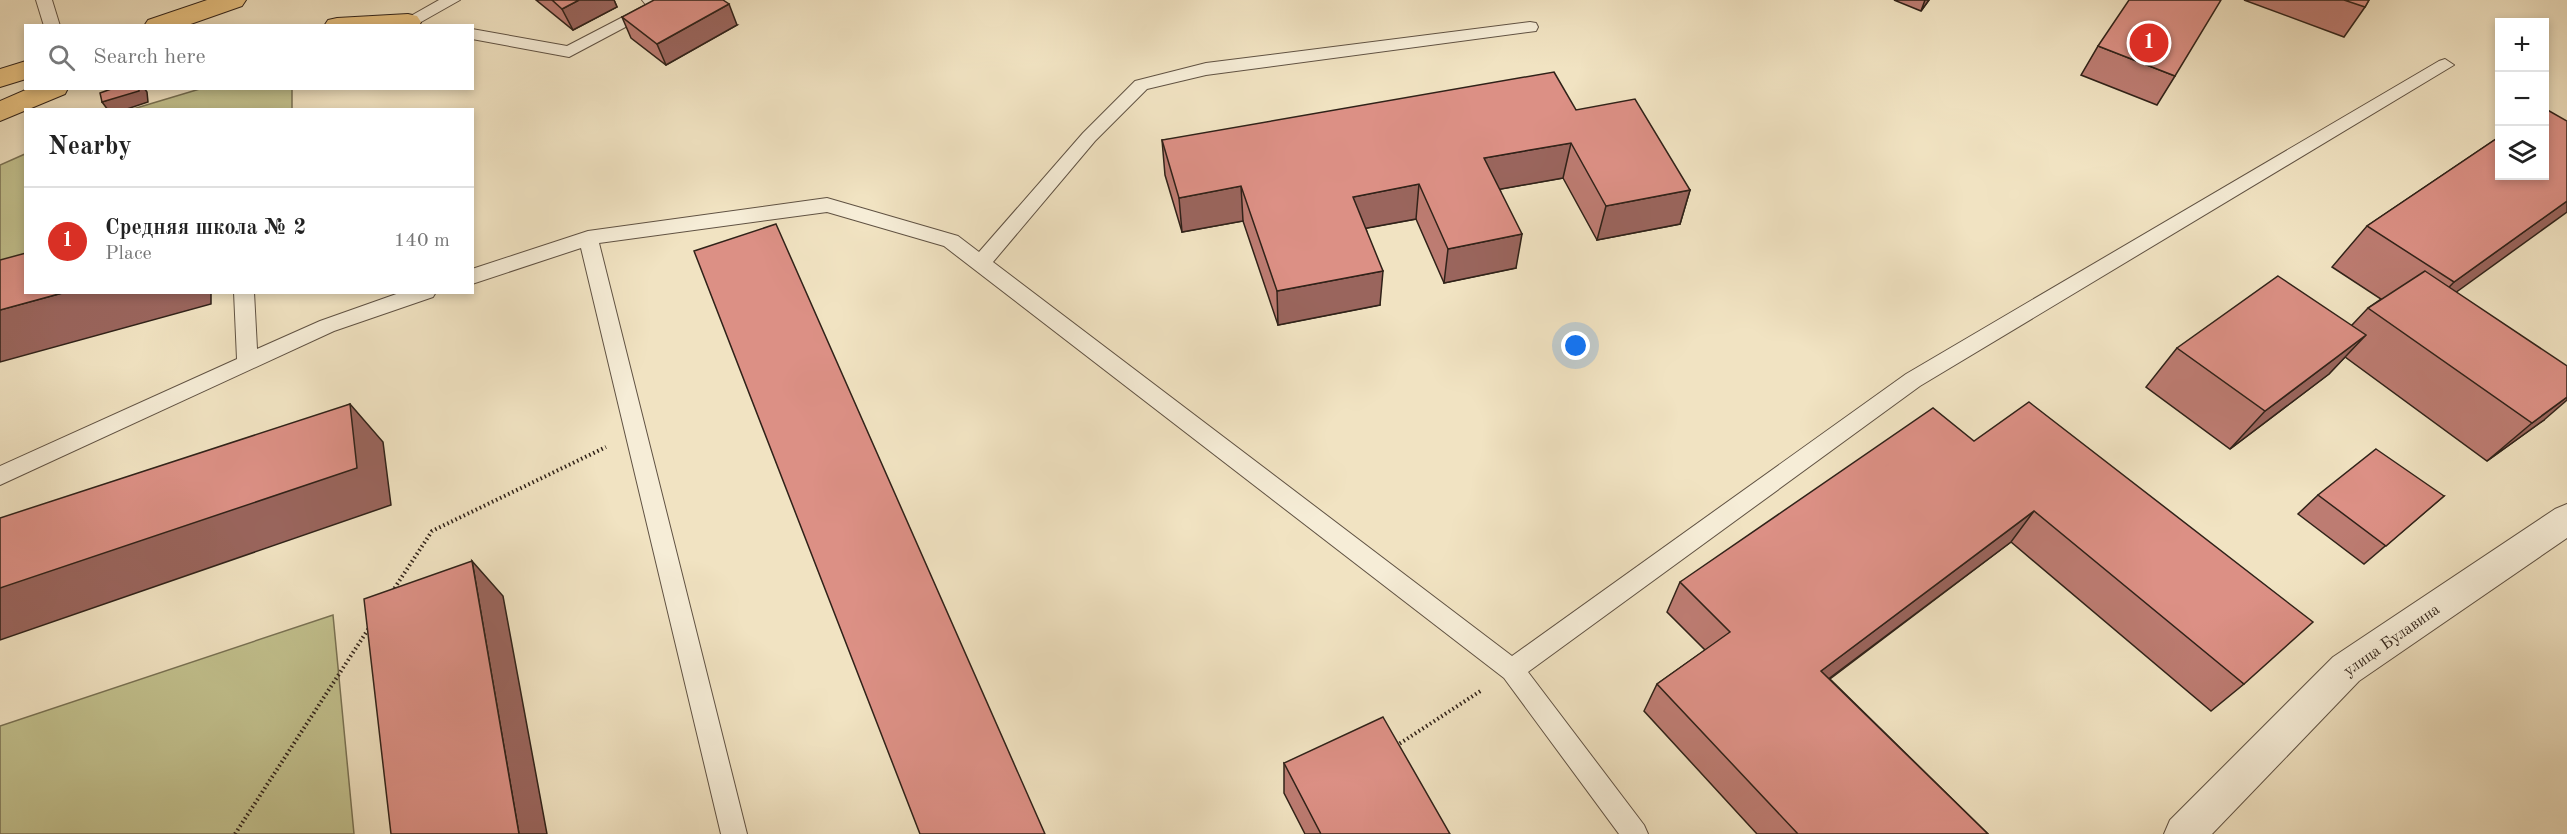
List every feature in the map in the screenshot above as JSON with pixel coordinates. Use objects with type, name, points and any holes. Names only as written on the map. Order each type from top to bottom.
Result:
[{"type":"main road","points":[[163,24],[233,0]]},
{"type":"main road","points":[[204,24],[248,0]]},
{"type":"main road","points":[[0,78],[24,71]]},
{"type":"main road","points":[[0,112],[50,90]]},
{"type":"street","name":"улица Булавина","points":[[2184,834],[2346,669],[2567,519]]},
{"type":"lane","points":[[44,0],[51,24]]},
{"type":"lane","points":[[418,24],[452,0]]},
{"type":"lane","points":[[474,34],[569,52],[657,6],[650,0]]},
{"type":"lane","points":[[981,263],[1089,137],[1141,85],[1206,69],[1530,27]]},
{"type":"lane","points":[[1512,670],[1913,380],[2445,65]]},
{"type":"lane","points":[[474,276],[588,238],[827,205],[951,241],[1512,670],[1635,834]]},
{"type":"lane","points":[[588,238],[734,834]]},
{"type":"lane","points":[[244,294],[247,363]]},
{"type":"lane","points":[[0,476],[327,326],[420,294]]},
{"type":"path","points":[[387,600],[432,531],[636,433]]},
{"type":"path","points":[[235,834],[375,619]]},
{"type":"path","points":[[1391,749],[1512,670]]},
{"type":"shaded area","points":[[196,90],[292,90],[292,108],[136,108]]},
{"type":"shaded area","points":[[24,154],[24,278],[0,285],[0,165]]},
{"type":"shaded area","points":[[333,615],[354,834],[0,834],[0,726]]},
{"type":"building","points":[[552,0],[579,0],[562,9]]},
{"type":"building","points":[[654,0],[723,0],[729,4],[657,44],[622,17]]},
{"type":"building","points":[[2129,0],[2221,0],[2175,76],[2098,46]]},
{"type":"building","points":[[2344,0],[2369,0],[2365,7]]},
{"type":"building","points":[[1554,72],[1576,110],[1635,99],[1690,190],[1606,206],[1571,143],[1484,158],[1522,234],[1448,249],[1419,184],[1353,197],[1383,271],[1277,291],[1241,186],[1179,198],[1162,140]]},
{"type":"building","points":[[108,90],[139,90],[102,102],[100,93]]},
{"type":"building","points":[[2549,111],[2567,121],[2567,201],[2454,282],[2367,226],[2495,140],[2495,180],[2549,180]]},
{"type":"building","points":[[776,224],[1045,834],[920,834],[694,251]]},
{"type":"building","points":[[24,254],[24,294],[59,294],[0,310],[0,260]]},
{"type":"building","points":[[2425,271],[2567,366],[2567,397],[2532,423],[2368,308]]},
{"type":"building","points":[[2278,276],[2366,335],[2265,411],[2177,348]]},
{"type":"building","points":[[2029,402],[2313,622],[2244,684],[2034,511],[1821,671],[1988,834],[1798,834],[1657,684],[1730,632],[1680,582],[1933,408],[1974,441]]},
{"type":"building","points":[[350,404],[357,468],[0,588],[0,518]]},
{"type":"building","points":[[2376,449],[2444,496],[2386,546],[2318,495]]},
{"type":"building","points":[[472,561],[519,834],[391,834],[364,599]]},
{"type":"building","points":[[1383,717],[1450,834],[1321,834],[1284,763]]},
{"type":"place","name":"Средняя школа № 2","points":[[2149,43]]}]
